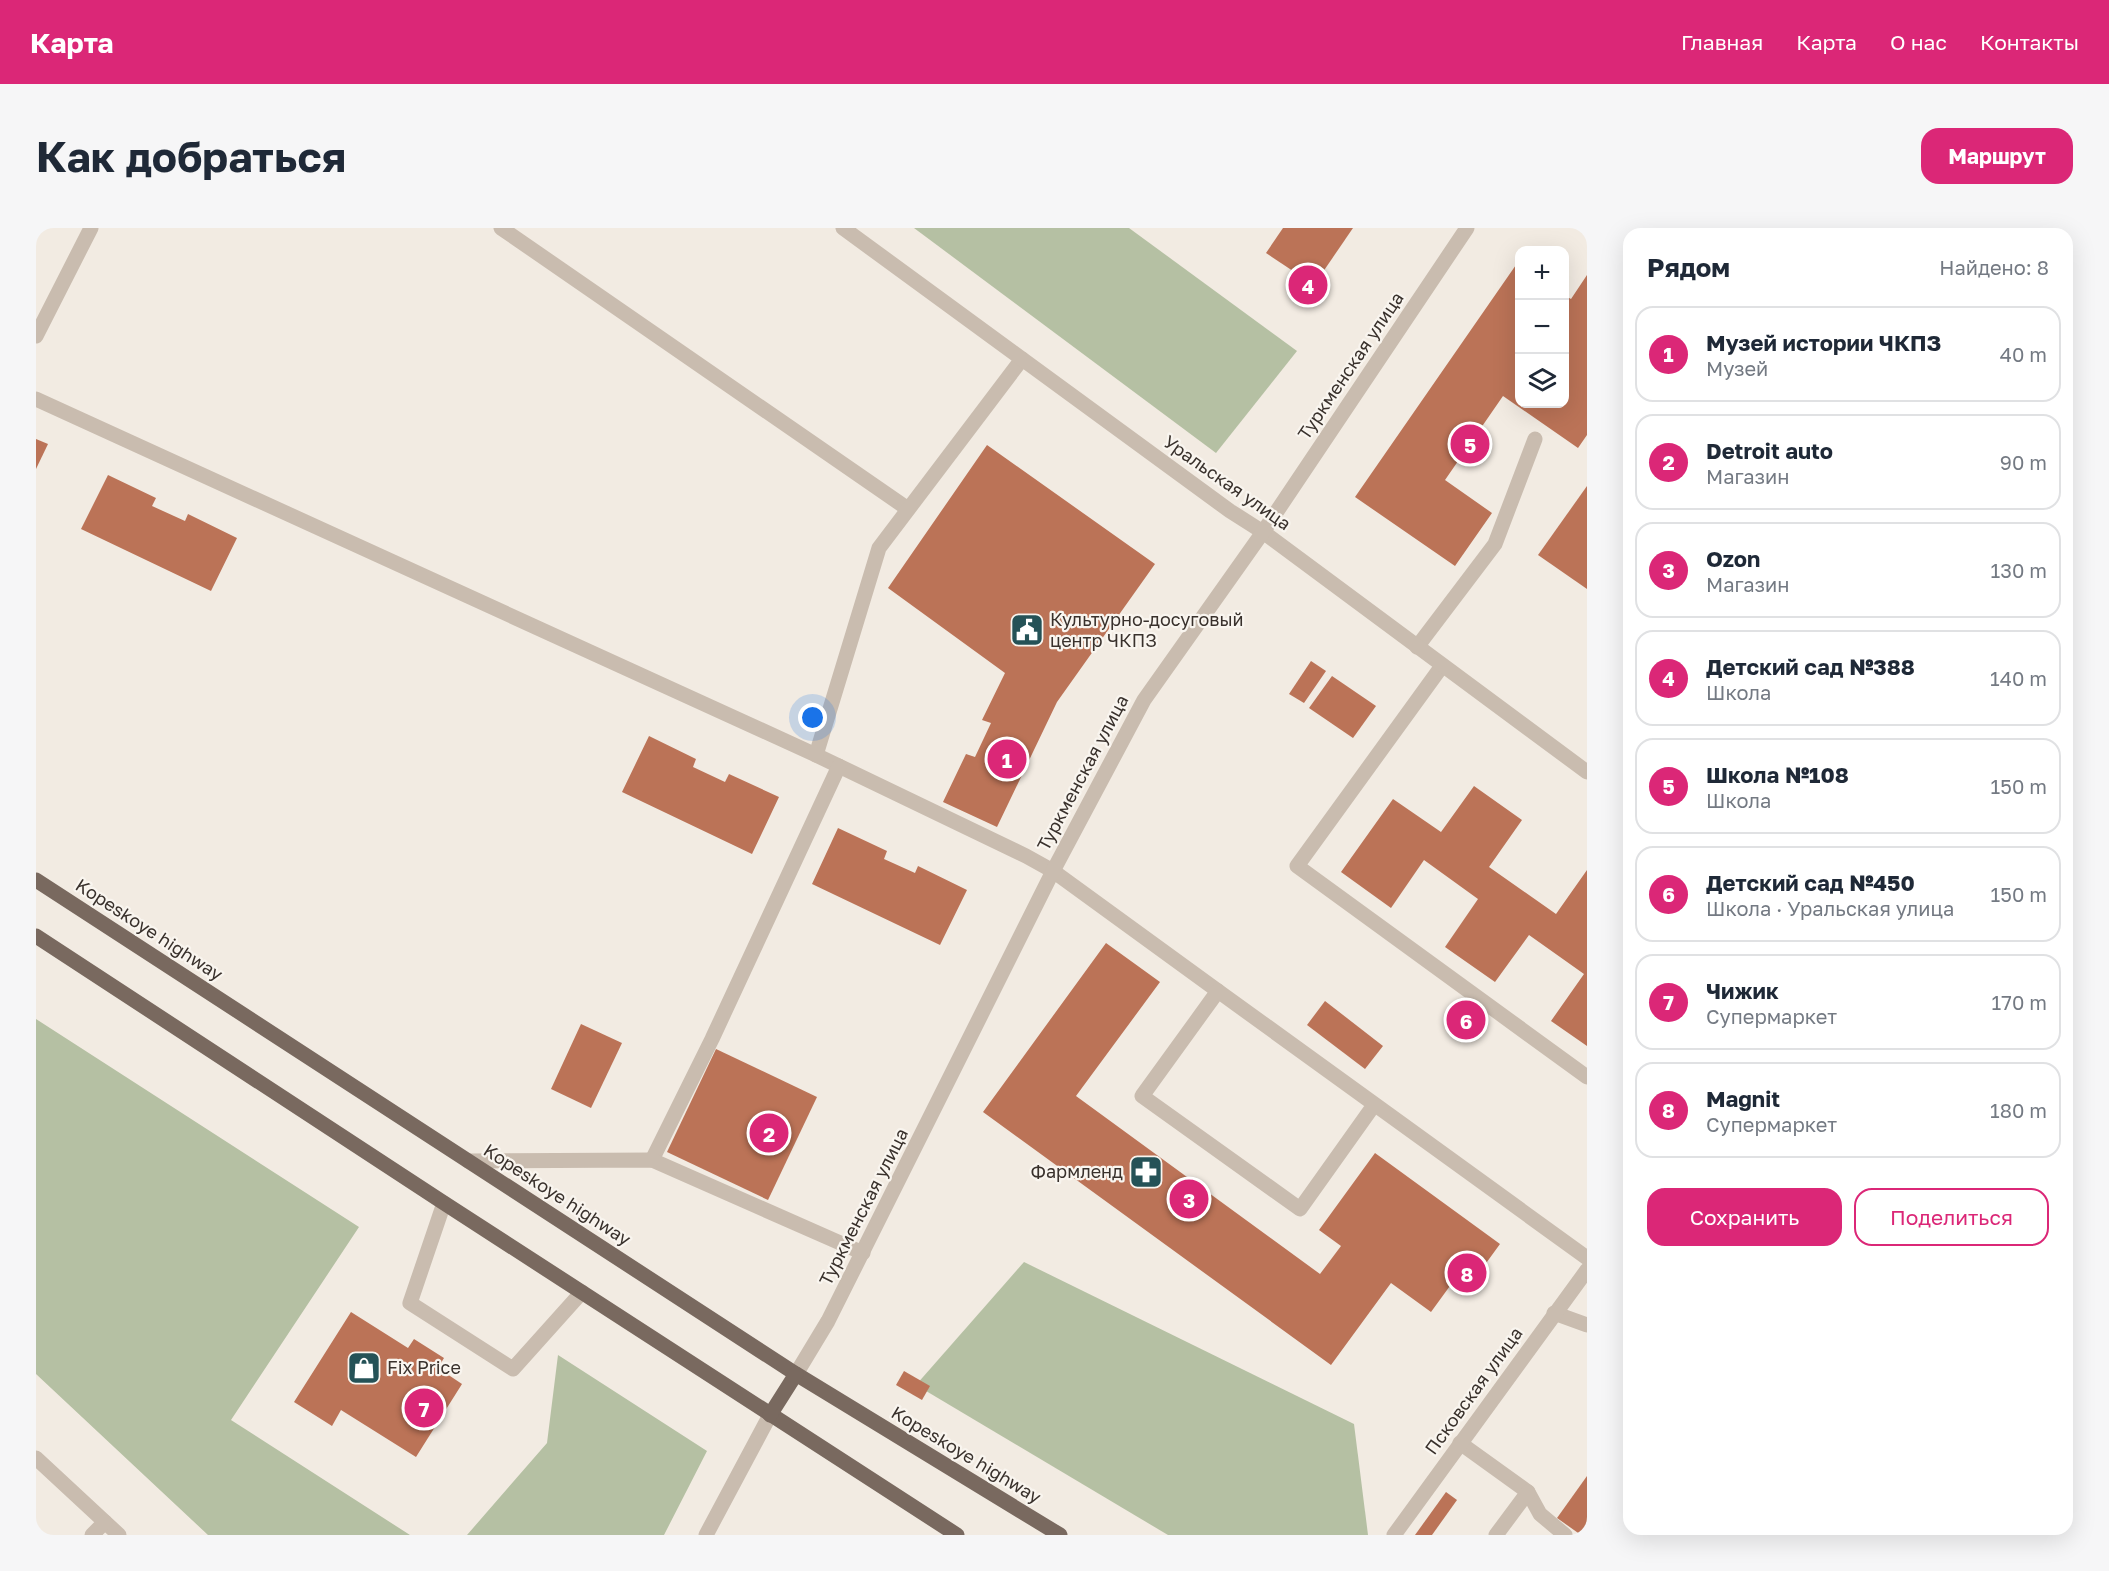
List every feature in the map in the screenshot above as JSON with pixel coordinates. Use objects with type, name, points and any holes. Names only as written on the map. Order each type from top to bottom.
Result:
[{"type":"main road","name":"Kopeskoye highway","points":[[36,880],[796,1374],[1060,1535]]},
{"type":"main road","points":[[36,936],[957,1535]]},
{"type":"main road","points":[[770,1415],[796,1374]]},
{"type":"street","points":[[36,336],[91,228]]},
{"type":"street","points":[[501,228],[908,509]]},
{"type":"street","name":"Уральская улица","points":[[843,228],[1230,511],[1263,532],[1587,772]]},
{"type":"street","name":"Туркменская улица","points":[[796,1374],[828,1321],[1053,872],[1144,700],[1263,532],[1467,228]]},
{"type":"street","points":[[816,754],[879,548],[1022,359]]},
{"type":"street","points":[[36,399],[816,754],[1053,872],[1587,1258]]},
{"type":"street","points":[[1417,647],[1495,544],[1535,439]]},
{"type":"street","points":[[1442,666],[1298,866],[1587,1077]]},
{"type":"street","points":[[652,1160],[712,1039],[839,766]]},
{"type":"street","points":[[1218,991],[1142,1096],[1300,1209],[1374,1105]]},
{"type":"street","points":[[468,1161],[652,1160],[863,1253]]},
{"type":"street","points":[[444,1203],[410,1304],[513,1369],[582,1292]]},
{"type":"street","name":"Псковская улица","points":[[1394,1535],[1587,1270]]},
{"type":"street","points":[[1554,1313],[1587,1325]]},
{"type":"street","points":[[706,1535],[770,1415]]},
{"type":"street","points":[[1460,1443],[1528,1492],[1540,1514],[1565,1535]]},
{"type":"street","points":[[36,1458],[119,1535]]},
{"type":"street","points":[[1496,1535],[1528,1492]]},
{"type":"street","points":[[92,1535],[105,1522]]},
{"type":"green space","points":[[914,228],[1129,228],[1297,351],[1216,453]]},
{"type":"green space","points":[[36,1019],[359,1227],[231,1420],[410,1535],[208,1535],[36,1374]]},
{"type":"green space","points":[[1024,1262],[1354,1424],[1368,1535],[1168,1535],[916,1385]]},
{"type":"green space","points":[[558,1355],[707,1451],[664,1535],[467,1535],[547,1443]]},
{"type":"building","points":[[1283,228],[1353,228],[1314,285],[1266,253]]},
{"type":"building","points":[[1515,266],[1515,404],[1503,396],[1445,480],[1492,513],[1455,566],[1355,497]]},
{"type":"building","points":[[1587,275],[1587,435],[1578,448],[1520,408],[1569,408],[1569,298],[1571,299]]},
{"type":"building","points":[[36,439],[48,444],[36,469]]},
{"type":"building","name":"Культурно-досуговый центр ЧКПЗ","points":[[987,445],[1155,564],[1057,702],[997,827],[943,802],[966,754],[975,757],[991,723],[982,720],[1005,673],[888,588]]},
{"type":"building","points":[[108,475],[156,498],[152,506],[185,521],[188,514],[237,538],[211,591],[81,529]]},
{"type":"building","points":[[1587,486],[1587,589],[1538,555]]},
{"type":"building","points":[[1311,661],[1326,671],[1304,703],[1289,694]]},
{"type":"building","points":[[1332,676],[1376,706],[1353,738],[1309,708]]},
{"type":"building","points":[[649,736],[696,759],[693,767],[725,782],[729,774],[779,797],[752,854],[622,792]]},
{"type":"building","points":[[1474,786],[1522,820],[1489,867],[1556,914],[1587,870],[1587,1046],[1551,1021],[1584,974],[1529,935],[1495,982],[1445,947],[1478,899],[1424,860],[1391,908],[1341,872],[1393,799],[1441,832]]},
{"type":"building","points":[[838,828],[887,851],[884,859],[915,873],[918,866],[967,890],[940,945],[812,884]]},
{"type":"building","points":[[1106,943],[1160,982],[1076,1096],[1320,1274],[1341,1246],[1319,1230],[1375,1153],[1500,1244],[1468,1288],[1455,1279],[1431,1312],[1391,1283],[1331,1365],[983,1112]]},
{"type":"building","points":[[1325,1001],[1383,1046],[1365,1069],[1307,1025]]},
{"type":"building","points":[[581,1024],[622,1043],[591,1108],[551,1089]]},
{"type":"building","points":[[716,1049],[817,1097],[768,1200],[667,1152]]},
{"type":"building","points":[[351,1312],[408,1348],[414,1339],[444,1358],[438,1368],[462,1384],[416,1457],[341,1410],[332,1426],[294,1402]]},
{"type":"building","points":[[904,1371],[930,1386],[922,1400],[896,1385]]},
{"type":"building","points":[[1587,1476],[1587,1535],[1581,1535],[1557,1518]]},
{"type":"building","points":[[1446,1492],[1457,1500],[1432,1535],[1415,1535]]},
{"type":"place","name":"Детский сад №388","points":[[1308,285]]},
{"type":"place","name":"Школа №108","points":[[1470,444]]},
{"type":"place","name":"Культурно-досуговый центр ЧКПЗ","points":[[1027,630]]},
{"type":"place","name":"Музей истории ЧКПЗ","points":[[1007,759]]},
{"type":"place","name":"Детский сад №450","points":[[1466,1020]]},
{"type":"place","name":"Detroit auto","points":[[769,1133]]},
{"type":"place","name":"Фармленд","points":[[1146,1172]]},
{"type":"place","name":"Ozon","points":[[1189,1199]]},
{"type":"place","name":"Magnit","points":[[1467,1273]]},
{"type":"place","name":"Fix Price","points":[[364,1368]]},
{"type":"place","name":"Чижик","points":[[424,1408]]}]
